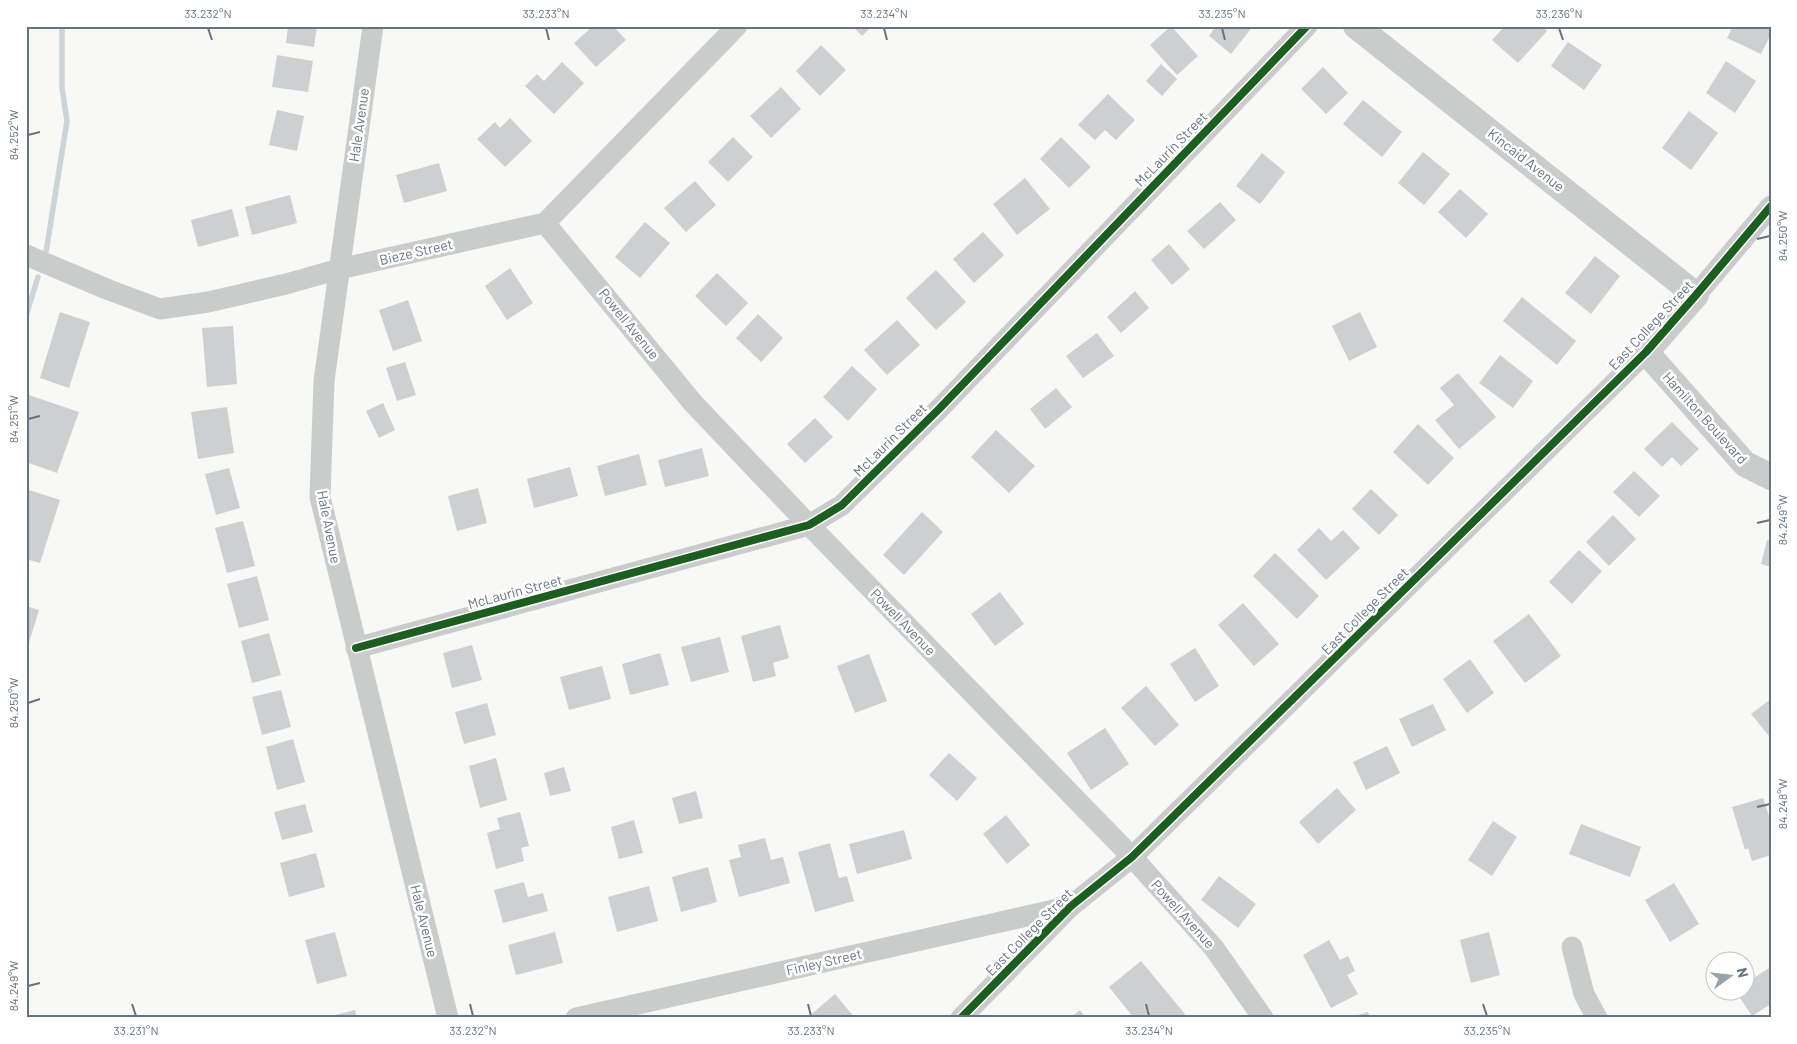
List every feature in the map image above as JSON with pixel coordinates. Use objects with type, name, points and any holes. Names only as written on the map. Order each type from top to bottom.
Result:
[{"type":"street","name":"Hale Avenue","points":[[373,26],[324,381],[320,497],[448,1018]]},
{"type":"street","points":[[546,223],[736,26]]},
{"type":"street","name":"McLaurin Street","points":[[356,648],[809,525],[842,505],[939,409],[1307,26]]},
{"type":"street","name":"Kincaid Avenue","points":[[1356,26],[1696,295]]},
{"type":"street","name":"East College Street","points":[[961,1018],[1071,906],[1132,857],[1646,352],[1771,206]]},
{"type":"street","name":"Bieze Street","points":[[26,254],[109,290],[160,309],[208,302],[278,286],[339,269],[546,223]]},
{"type":"street","name":"Powell Avenue","points":[[546,223],[693,403],[1132,857],[1214,948],[1263,1018]]},
{"type":"street","name":"Hamilton Boulevard","points":[[1646,352],[1745,464],[1771,477]]},
{"type":"street","name":"Finley Street","points":[[576,1018],[1071,906]]},
{"type":"street","points":[[1572,947],[1584,994],[1597,1018]]},
{"type":"building","points":[[288,26],[317,26],[314,47],[286,43]]},
{"type":"building","points":[[593,26],[613,26],[626,40],[596,67],[574,43]]},
{"type":"building","points":[[852,26],[872,26],[862,36]]},
{"type":"building","points":[[1171,26],[1198,56],[1177,75],[1150,45]]},
{"type":"building","points":[[1216,26],[1253,26],[1231,54],[1209,36]]},
{"type":"building","points":[[1505,26],[1542,26],[1547,31],[1518,63],[1492,40]]},
{"type":"building","points":[[1733,26],[1771,26],[1771,34],[1761,54],[1727,38]]},
{"type":"building","points":[[1568,42],[1602,65],[1584,90],[1551,66]]},
{"type":"building","points":[[821,45],[846,70],[820,96],[796,71]]},
{"type":"building","points":[[277,55],[313,61],[308,92],[272,87]]},
{"type":"building","points":[[1726,61],[1756,81],[1735,113],[1706,93]]},
{"type":"building","points":[[562,62],[584,83],[554,114],[525,86],[537,74],[544,81]]},
{"type":"building","points":[[1161,64],[1177,79],[1162,96],[1146,81]]},
{"type":"building","points":[[1323,67],[1348,93],[1326,114],[1301,89]]},
{"type":"building","points":[[781,87],[801,109],[771,138],[750,116]]},
{"type":"building","points":[[1108,94],[1135,120],[1116,140],[1105,130],[1095,140],[1078,125]]},
{"type":"building","points":[[1363,100],[1402,132],[1382,157],[1343,124]]},
{"type":"building","points":[[277,110],[304,116],[297,151],[269,145]]},
{"type":"building","points":[[1689,111],[1718,133],[1691,170],[1662,148]]},
{"type":"building","points":[[510,118],[532,141],[505,167],[477,139],[495,122],[500,128]]},
{"type":"building","points":[[733,137],[753,157],[728,182],[708,162]]},
{"type":"building","points":[[1061,137],[1091,167],[1069,188],[1040,159]]},
{"type":"building","points":[[1423,152],[1450,174],[1424,205],[1398,183]]},
{"type":"building","points":[[1262,153],[1285,172],[1260,204],[1236,186]]},
{"type":"building","points":[[439,163],[447,191],[404,203],[396,175]]},
{"type":"building","points":[[1025,178],[1050,209],[1017,235],[993,204]]},
{"type":"building","points":[[695,181],[716,205],[686,232],[664,208]]},
{"type":"building","points":[[1460,189],[1488,214],[1466,238],[1438,212]]},
{"type":"building","points":[[290,195],[297,223],[252,235],[245,207]]},
{"type":"building","points":[[1220,202],[1236,220],[1204,249],[1187,231]]},
{"type":"building","points":[[232,209],[239,236],[198,247],[191,220]]},
{"type":"building","points":[[645,222],[670,243],[640,278],[615,257]]},
{"type":"building","points":[[983,232],[1004,255],[974,283],[953,259]]},
{"type":"building","points":[[1169,244],[1190,269],[1172,285],[1151,260]]},
{"type":"building","points":[[1595,256],[1620,276],[1591,314],[1565,293]]},
{"type":"building","points":[[510,268],[533,303],[507,320],[485,286]]},
{"type":"building","points":[[936,270],[966,302],[936,330],[906,298]]},
{"type":"building","points":[[717,273],[748,303],[726,326],[695,296]]},
{"type":"building","points":[[1135,291],[1149,308],[1121,333],[1107,317]]},
{"type":"building","points":[[1522,297],[1576,341],[1557,365],[1503,321]]},
{"type":"building","points":[[408,300],[422,341],[393,351],[379,310]]},
{"type":"building","points":[[60,312],[90,322],[69,388],[40,378]]},
{"type":"building","points":[[1360,312],[1377,347],[1349,361],[1332,326]]},
{"type":"building","points":[[758,314],[783,338],[761,362],[736,338]]},
{"type":"building","points":[[897,320],[920,345],[887,375],[864,350]]},
{"type":"building","points":[[233,326],[237,384],[207,387],[202,328]]},
{"type":"building","points":[[1097,333],[1114,356],[1083,378],[1066,356]]},
{"type":"building","points":[[1500,355],[1533,381],[1513,408],[1479,383]]},
{"type":"building","points":[[405,362],[416,395],[397,401],[386,368]]},
{"type":"building","points":[[852,366],[877,389],[848,421],[823,397]]},
{"type":"building","points":[[1458,373],[1496,417],[1459,449],[1435,420],[1454,405],[1440,388]]},
{"type":"building","points":[[1056,388],[1072,407],[1045,429],[1030,409]]},
{"type":"building","points":[[26,394],[79,412],[57,473],[26,462]]},
{"type":"building","points":[[383,403],[395,430],[379,438],[366,411]]},
{"type":"building","points":[[227,407],[234,453],[198,459],[191,412]]},
{"type":"building","points":[[815,418],[833,437],[805,463],[787,444]]},
{"type":"building","points":[[1672,422],[1699,449],[1681,466],[1672,457],[1662,467],[1644,449]]},
{"type":"building","points":[[1418,424],[1454,458],[1428,485],[1393,452]]},
{"type":"building","points":[[996,430],[1035,466],[1009,493],[971,457]]},
{"type":"building","points":[[702,448],[709,476],[665,487],[658,460]]},
{"type":"building","points":[[639,454],[647,485],[605,496],[597,466]]},
{"type":"building","points":[[570,467],[578,496],[534,508],[527,479]]},
{"type":"building","points":[[229,468],[240,508],[216,515],[205,474]]},
{"type":"building","points":[[1634,471],[1660,496],[1639,517],[1613,492]]},
{"type":"building","points":[[478,488],[487,523],[457,531],[448,496]]},
{"type":"building","points":[[26,489],[60,500],[40,563],[26,559]]},
{"type":"building","points":[[1371,489],[1398,515],[1379,535],[1352,509]]},
{"type":"building","points":[[922,512],[943,532],[904,575],[883,555]]},
{"type":"building","points":[[1613,515],[1636,539],[1609,566],[1586,542]]},
{"type":"building","points":[[243,521],[255,566],[227,573],[215,528]]},
{"type":"building","points":[[1319,528],[1331,541],[1343,530],[1360,548],[1326,580],[1297,550]]},
{"type":"building","points":[[1767,540],[1771,541],[1771,567],[1761,564]]},
{"type":"building","points":[[1579,550],[1602,571],[1572,604],[1549,582]]},
{"type":"building","points":[[1275,553],[1319,596],[1297,619],[1253,576]]},
{"type":"building","points":[[257,576],[269,620],[239,628],[227,584]]},
{"type":"building","points":[[1000,592],[1024,624],[995,646],[971,614]]},
{"type":"building","points":[[1243,603],[1279,644],[1254,666],[1218,625]]},
{"type":"building","points":[[26,606],[39,610],[27,649],[26,648]]},
{"type":"building","points":[[1529,614],[1561,656],[1525,683],[1493,641]]},
{"type":"building","points":[[780,625],[789,658],[773,663],[776,676],[753,682],[741,636]]},
{"type":"building","points":[[269,633],[281,675],[252,683],[241,641]]},
{"type":"building","points":[[720,637],[729,672],[691,682],[681,647]]},
{"type":"building","points":[[472,645],[482,680],[452,688],[443,653]]},
{"type":"building","points":[[1195,648],[1219,686],[1195,702],[1170,664]]},
{"type":"building","points":[[660,653],[669,685],[630,695],[622,664]]},
{"type":"building","points":[[869,654],[887,701],[855,713],[837,666]]},
{"type":"building","points":[[1470,659],[1494,693],[1467,713],[1443,679]]},
{"type":"building","points":[[602,666],[611,699],[569,710],[560,677]]},
{"type":"building","points":[[1146,686],[1179,725],[1155,746],[1121,708]]},
{"type":"building","points":[[281,690],[291,727],[262,735],[252,697]]},
{"type":"building","points":[[1771,699],[1771,735],[1769,736],[1751,714]]},
{"type":"building","points":[[487,703],[496,735],[464,744],[455,712]]},
{"type":"building","points":[[1433,704],[1446,730],[1412,747],[1399,719]]},
{"type":"building","points":[[1105,728],[1129,764],[1091,790],[1067,753]]},
{"type":"building","points":[[293,739],[305,782],[277,790],[266,747]]},
{"type":"building","points":[[1387,746],[1400,773],[1366,790],[1353,762]]},
{"type":"building","points":[[949,753],[977,778],[957,801],[929,775]]},
{"type":"building","points":[[496,758],[507,800],[480,808],[469,766]]},
{"type":"building","points":[[564,767],[571,791],[550,796],[544,773]]},
{"type":"building","points":[[1337,788],[1356,810],[1318,844],[1299,822]]},
{"type":"building","points":[[696,791],[703,818],[679,824],[672,798]]},
{"type":"building","points":[[1763,798],[1771,822],[1771,855],[1752,861],[1748,848],[1745,850],[1732,807]]},
{"type":"building","points":[[305,804],[313,832],[282,840],[274,812]]},
{"type":"building","points":[[520,812],[529,846],[521,848],[524,861],[496,869],[487,833],[500,829],[497,818]]},
{"type":"building","points":[[1006,815],[1030,845],[1007,864],[983,834]]},
{"type":"building","points":[[634,820],[643,853],[619,859],[611,827]]},
{"type":"building","points":[[1493,821],[1517,837],[1492,876],[1468,860]]},
{"type":"building","points":[[1581,824],[1641,847],[1630,877],[1569,854]]},
{"type":"building","points":[[904,830],[912,859],[857,874],[849,844]]},
{"type":"building","points":[[765,838],[771,860],[783,857],[790,883],[739,897],[729,860],[741,857],[738,845]]},
{"type":"building","points":[[830,843],[839,878],[847,876],[854,901],[815,912],[798,852]]},
{"type":"building","points":[[316,853],[325,887],[289,897],[280,863]]},
{"type":"building","points":[[708,867],[717,902],[681,912],[672,877]]},
{"type":"building","points":[[1219,876],[1256,904],[1238,928],[1201,900]]},
{"type":"building","points":[[524,882],[528,897],[543,893],[548,911],[503,923],[494,890]]},
{"type":"building","points":[[1674,883],[1699,924],[1670,942],[1645,900]]},
{"type":"building","points":[[649,886],[658,921],[617,932],[608,897]]},
{"type":"building","points":[[335,932],[347,976],[317,984],[305,940]]},
{"type":"building","points":[[555,932],[563,963],[516,975],[508,945]]},
{"type":"building","points":[[1489,932],[1500,975],[1471,983],[1460,940]]},
{"type":"building","points":[[1329,940],[1340,960],[1348,956],[1355,971],[1347,975],[1358,994],[1331,1008],[1303,955]]},
{"type":"building","points":[[1141,961],[1185,1014],[1181,1018],[1134,1018],[1109,987]]},
{"type":"building","points":[[1771,967],[1771,1004],[1752,1016],[1743,1002],[1754,1002],[1754,978]]},
{"type":"building","points":[[835,994],[855,1018],[807,1018]]},
{"type":"building","points":[[355,1010],[357,1018],[327,1018],[327,1017]]},
{"type":"building","points":[[1080,1010],[1086,1018],[1070,1018]]},
{"type":"building","points":[[1368,1012],[1370,1018],[1351,1018],[1351,1017]]},
{"type":"waterway","points":[[46,252],[67,121],[62,88],[62,26]]},
{"type":"waterway","points":[[26,316],[38,277]]},
{"type":"cycle path","points":[[356,648],[809,525],[842,505],[939,409],[1307,26]]},
{"type":"cycle path","points":[[961,1018],[1071,906],[1132,857],[1646,352],[1771,206]]}]
